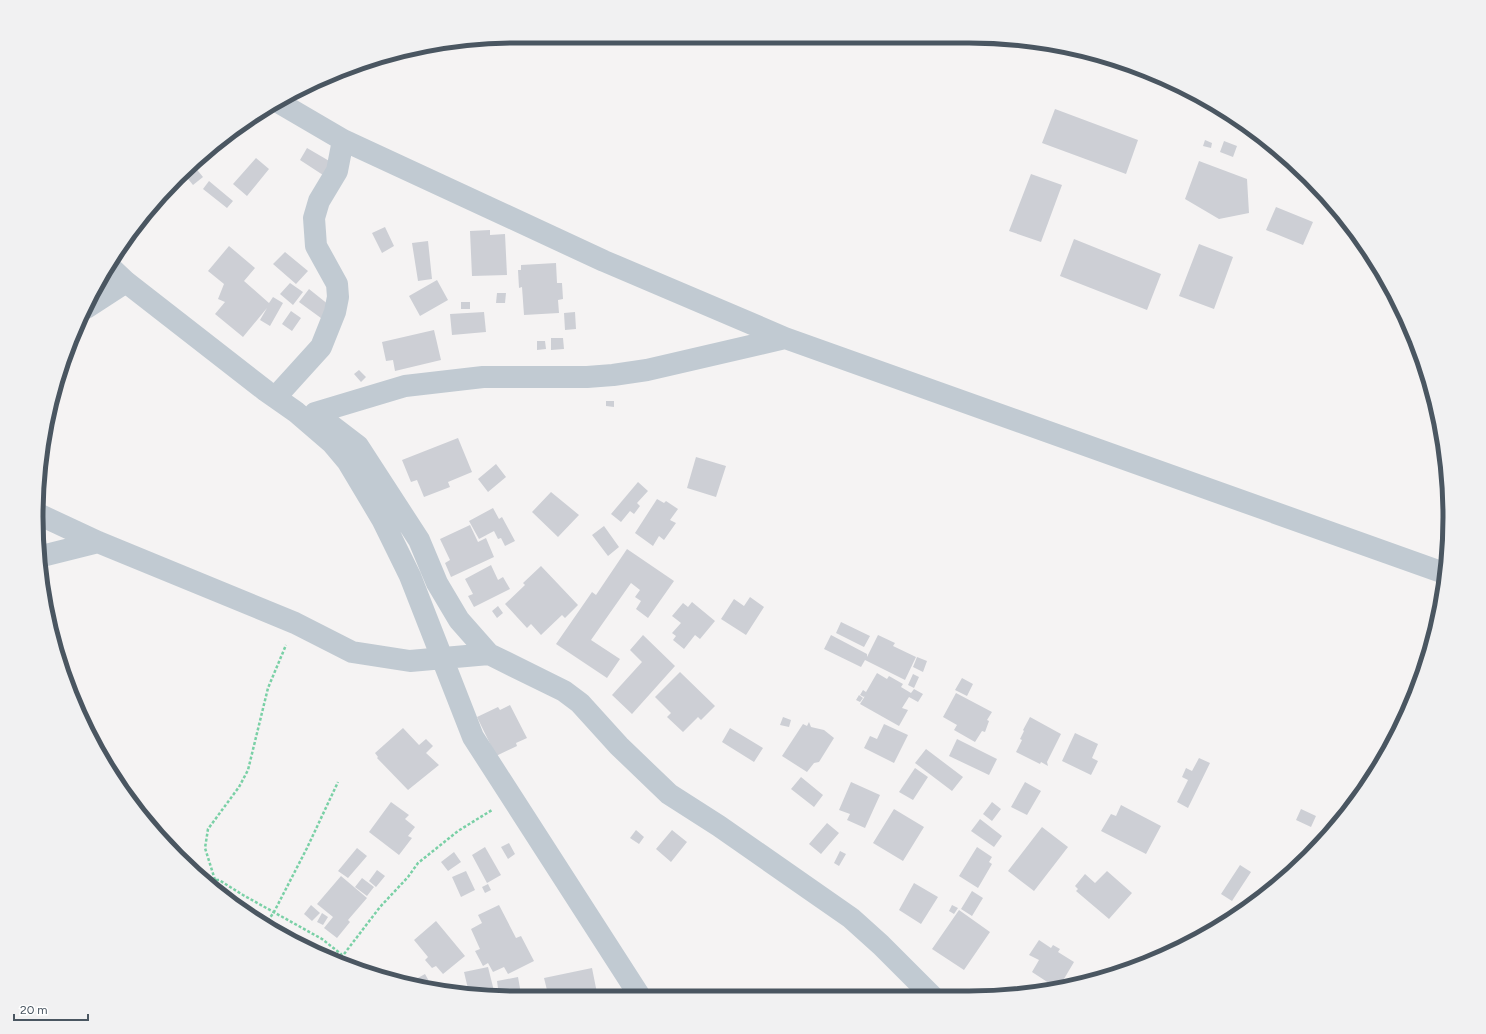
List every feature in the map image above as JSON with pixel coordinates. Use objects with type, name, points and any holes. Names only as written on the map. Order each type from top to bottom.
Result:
[{"type":"street","points":[[283,105],[343,140],[604,261],[785,338],[1440,571]]},
{"type":"street","points":[[282,390],[321,347],[335,312],[338,296],[337,284],[316,246],[314,218],[319,201],[337,171],[343,140]]},
{"type":"street","points":[[113,270],[126,282],[235,365],[266,391],[296,412],[332,444],[348,462],[382,519],[410,576],[473,737],[513,796],[637,991]]},
{"type":"street","points":[[95,302],[126,282]]},
{"type":"street","points":[[315,413],[405,386],[483,377],[587,377],[614,375],[647,370],[785,338]]},
{"type":"street","points":[[235,365],[282,390],[358,446],[420,540],[437,583],[459,620],[489,654],[564,691],[580,703],[619,746],[669,794],[719,826],[851,918],[927,991]]},
{"type":"street","points":[[43,516],[98,542],[295,623],[352,652],[410,661],[442,660],[489,654]]},
{"type":"street","points":[[45,555],[98,542]]},
{"type":"path","points":[[215,880],[205,848],[208,829],[239,787],[248,770],[268,688],[295,623]]},
{"type":"path","points":[[269,920],[318,828],[338,782]]},
{"type":"path","points":[[342,957],[418,863],[458,831],[513,796]]},
{"type":"path","points":[[208,876],[215,880],[219,880],[322,939],[341,954],[341,957]]},
{"type":"building","points":[[1055,109],[1138,140],[1126,174],[1042,143]]},
{"type":"building","points":[[1205,140],[1212,143],[1211,148],[1203,146]]},
{"type":"building","points":[[1224,141],[1237,146],[1233,157],[1220,152]]},
{"type":"building","points":[[307,148],[331,162],[323,175],[300,160]]},
{"type":"building","points":[[256,158],[269,169],[247,196],[233,184]]},
{"type":"building","points":[[1199,161],[1247,179],[1249,213],[1219,219],[1185,199]]},
{"type":"building","points":[[196,169],[203,177],[193,185],[187,177]]},
{"type":"building","points":[[1031,174],[1062,185],[1041,242],[1009,231]]},
{"type":"building","points":[[209,181],[233,201],[227,208],[203,189]]},
{"type":"building","points":[[1276,207],[1313,222],[1303,245],[1266,230]]},
{"type":"building","points":[[385,227],[394,246],[382,253],[372,233]]},
{"type":"building","points":[[490,230],[490,235],[505,234],[507,275],[472,276],[470,231]]},
{"type":"building","points":[[1074,239],[1161,274],[1147,310],[1060,276]]},
{"type":"building","points":[[428,241],[432,279],[418,281],[412,243]]},
{"type":"building","points":[[1199,244],[1233,257],[1214,309],[1179,296]]},
{"type":"building","points":[[229,246],[255,268],[244,281],[269,303],[273,297],[283,303],[270,326],[260,320],[267,308],[243,337],[215,314],[225,302],[218,299],[224,284],[208,271]]},
{"type":"building","points":[[285,252],[308,271],[296,284],[273,264]]},
{"type":"building","points":[[556,263],[557,283],[562,283],[563,299],[558,300],[559,313],[524,315],[522,287],[519,288],[518,270],[521,270],[521,265]]},
{"type":"building","points":[[437,280],[448,300],[420,316],[409,296]]},
{"type":"building","points":[[290,283],[303,292],[293,305],[280,294]]},
{"type":"building","points":[[309,289],[334,309],[325,321],[299,302]]},
{"type":"building","points":[[497,293],[506,293],[505,303],[496,303]]},
{"type":"building","points":[[461,302],[470,302],[470,309],[461,309]]},
{"type":"building","points":[[291,311],[301,318],[292,331],[282,324]]},
{"type":"building","points":[[484,312],[486,332],[452,335],[450,314]]},
{"type":"building","points":[[575,312],[576,329],[565,330],[564,313]]},
{"type":"building","points":[[434,330],[441,360],[395,371],[393,360],[386,361],[382,342]]},
{"type":"building","points":[[551,338],[563,338],[564,349],[551,350]]},
{"type":"building","points":[[537,341],[545,341],[546,349],[537,350]]},
{"type":"building","points":[[359,370],[366,377],[361,382],[354,374]]},
{"type":"building","points":[[606,401],[614,401],[614,407],[606,406]]},
{"type":"building","points":[[458,438],[472,472],[448,482],[450,487],[424,497],[417,480],[411,482],[402,460]]},
{"type":"building","points":[[696,457],[726,466],[716,497],[687,488]]},
{"type":"building","points":[[496,464],[506,477],[488,492],[478,479]]},
{"type":"building","points":[[638,482],[648,491],[637,503],[640,506],[634,514],[630,511],[621,522],[611,514]]},
{"type":"building","points":[[551,492],[579,515],[558,537],[532,512]]},
{"type":"building","points":[[657,499],[664,503],[666,501],[678,509],[670,520],[676,523],[664,540],[659,536],[653,546],[635,533]]},
{"type":"building","points":[[493,508],[499,519],[502,517],[515,541],[505,546],[501,538],[498,539],[494,531],[479,539],[469,521]]},
{"type":"building","points":[[470,525],[478,542],[486,538],[494,557],[451,577],[445,563],[450,560],[440,539]]},
{"type":"building","points":[[604,526],[619,547],[608,556],[592,535]]},
{"type":"building","points":[[627,549],[674,581],[648,618],[636,609],[641,601],[635,597],[640,590],[631,583],[591,640],[620,659],[607,678],[556,644],[592,592],[596,595]]},
{"type":"building","points":[[491,565],[498,580],[503,577],[510,589],[474,607],[468,596],[473,594],[465,579]]},
{"type":"building","points":[[541,566],[578,605],[565,618],[562,615],[541,635],[531,624],[527,628],[505,604],[525,585],[523,583]]},
{"type":"building","points":[[750,597],[764,607],[746,635],[721,619],[734,599],[744,606]]},
{"type":"building","points":[[692,602],[715,621],[700,639],[695,635],[684,649],[673,640],[676,636],[672,633],[681,623],[672,616],[683,603],[688,607]]},
{"type":"building","points":[[498,606],[503,613],[497,618],[492,611]]},
{"type":"building","points":[[841,622],[870,636],[864,647],[836,633]]},
{"type":"building","points":[[643,635],[675,666],[632,714],[612,695],[642,662],[630,650]]},
{"type":"building","points":[[831,635],[867,654],[867,657],[878,635],[895,643],[893,646],[916,657],[905,680],[865,660],[861,667],[824,649]]},
{"type":"building","points":[[917,657],[927,661],[923,672],[913,667]]},
{"type":"building","points":[[680,672],[715,706],[701,720],[698,717],[683,732],[667,717],[671,713],[655,697]]},
{"type":"building","points":[[877,673],[887,679],[889,676],[903,684],[901,687],[911,693],[914,689],[923,694],[918,702],[909,697],[902,708],[908,710],[899,726],[860,704],[865,696],[860,695],[863,690],[866,692]]},
{"type":"building","points":[[913,674],[919,677],[914,688],[908,685]]},
{"type":"building","points":[[962,678],[973,684],[967,696],[955,690]]},
{"type":"building","points":[[956,693],[992,712],[987,720],[989,721],[985,732],[982,731],[975,742],[954,730],[957,725],[943,717]]},
{"type":"building","points":[[859,695],[863,698],[860,702],[856,700]]},
{"type":"building","points":[[510,705],[527,738],[516,743],[517,746],[496,756],[477,717],[498,707],[500,710]]},
{"type":"building","points":[[783,717],[791,720],[789,727],[780,725]]},
{"type":"building","points":[[1030,717],[1061,734],[1047,762],[1048,766],[1041,762],[1040,764],[1016,752],[1022,740],[1020,739],[1024,731],[1023,730]]},
{"type":"building","points":[[809,722],[811,727],[824,730],[834,738],[819,762],[814,763],[807,772],[782,756],[803,724],[807,726]]},
{"type":"building","points":[[884,724],[908,735],[894,763],[864,748],[870,736],[877,739]]},
{"type":"building","points":[[403,728],[419,745],[426,739],[433,746],[426,753],[439,765],[408,790],[377,758],[378,757],[375,753]]},
{"type":"building","points":[[730,728],[763,748],[754,762],[722,742]]},
{"type":"building","points":[[1075,733],[1098,744],[1092,758],[1098,761],[1091,775],[1062,761]]},
{"type":"building","points":[[957,739],[997,759],[989,775],[949,756]]},
{"type":"building","points":[[926,749],[963,777],[952,791],[915,763]]},
{"type":"building","points":[[1199,758],[1210,763],[1188,808],[1177,802],[1188,780],[1182,777],[1186,768],[1192,771]]},
{"type":"building","points":[[915,768],[928,777],[913,800],[899,792]]},
{"type":"building","points":[[801,777],[823,795],[814,807],[791,789]]},
{"type":"building","points":[[851,782],[880,795],[865,828],[847,820],[850,814],[839,810]]},
{"type":"building","points":[[1025,782],[1041,791],[1027,815],[1011,807]]},
{"type":"building","points":[[391,802],[409,815],[405,819],[415,827],[408,836],[412,838],[399,855],[369,832]]},
{"type":"building","points":[[992,802],[1001,809],[992,821],[983,814]]},
{"type":"building","points":[[1121,805],[1161,826],[1146,854],[1101,831],[1111,814],[1116,816]]},
{"type":"building","points":[[894,809],[924,827],[903,861],[873,843]]},
{"type":"building","points":[[1301,809],[1316,816],[1311,827],[1296,820]]},
{"type":"building","points":[[980,819],[1002,836],[994,847],[971,831]]},
{"type":"building","points":[[827,823],[839,833],[821,854],[809,844]]},
{"type":"building","points":[[1042,827],[1068,847],[1034,891],[1008,871]]},
{"type":"building","points":[[636,830],[644,837],[639,844],[630,838]]},
{"type":"building","points":[[672,830],[687,842],[671,862],[656,849]]},
{"type":"building","points":[[509,843],[515,854],[508,859],[501,847]]},
{"type":"building","points":[[485,847],[501,875],[487,883],[472,855]]},
{"type":"building","points":[[977,847],[992,857],[989,862],[992,864],[978,888],[959,876]]},
{"type":"building","points":[[357,848],[367,856],[348,878],[338,871]]},
{"type":"building","points":[[840,851],[846,854],[839,866],[834,863]]},
{"type":"building","points":[[454,852],[461,862],[448,871],[441,862]]},
{"type":"building","points":[[1240,865],[1251,872],[1232,901],[1221,894]]},
{"type":"building","points":[[377,870],[385,876],[376,887],[369,881]]},
{"type":"building","points":[[466,871],[475,890],[461,897],[452,877]]},
{"type":"building","points":[[1107,871],[1132,893],[1109,919],[1076,891],[1078,889],[1075,886],[1085,874],[1095,883]]},
{"type":"building","points":[[341,876],[367,898],[348,920],[350,922],[337,938],[324,928],[333,917],[317,904]]},
{"type":"building","points":[[362,878],[374,887],[367,896],[355,887]]},
{"type":"building","points":[[914,883],[938,897],[921,924],[899,910]]},
{"type":"building","points":[[488,884],[491,890],[485,893],[482,887]]},
{"type":"building","points":[[972,891],[983,898],[972,916],[961,909]]},
{"type":"building","points":[[311,905],[320,913],[312,921],[304,914]]},
{"type":"building","points":[[499,905],[516,938],[521,936],[534,961],[508,974],[504,967],[493,972],[488,963],[483,966],[475,951],[480,949],[471,929],[482,923],[478,915]]},
{"type":"building","points":[[952,905],[958,908],[954,914],[949,911]]},
{"type":"building","points":[[959,910],[990,932],[964,970],[932,949]]},
{"type":"building","points":[[322,913],[328,917],[323,925],[317,922]]},
{"type":"building","points":[[436,921],[465,956],[443,974],[436,966],[432,968],[425,960],[428,957],[414,940]]},
{"type":"building","points":[[1039,940],[1051,948],[1053,945],[1060,949],[1058,952],[1074,962],[1062,982],[1050,984],[1032,972],[1039,960],[1029,955]]},
{"type":"building","points":[[488,967],[494,990],[468,988],[464,972]]},
{"type":"building","points":[[592,968],[597,991],[547,991],[544,978]]},
{"type":"building","points":[[425,974],[430,983],[425,982],[415,980]]},
{"type":"building","points":[[518,977],[520,991],[498,990],[497,981]]}]
